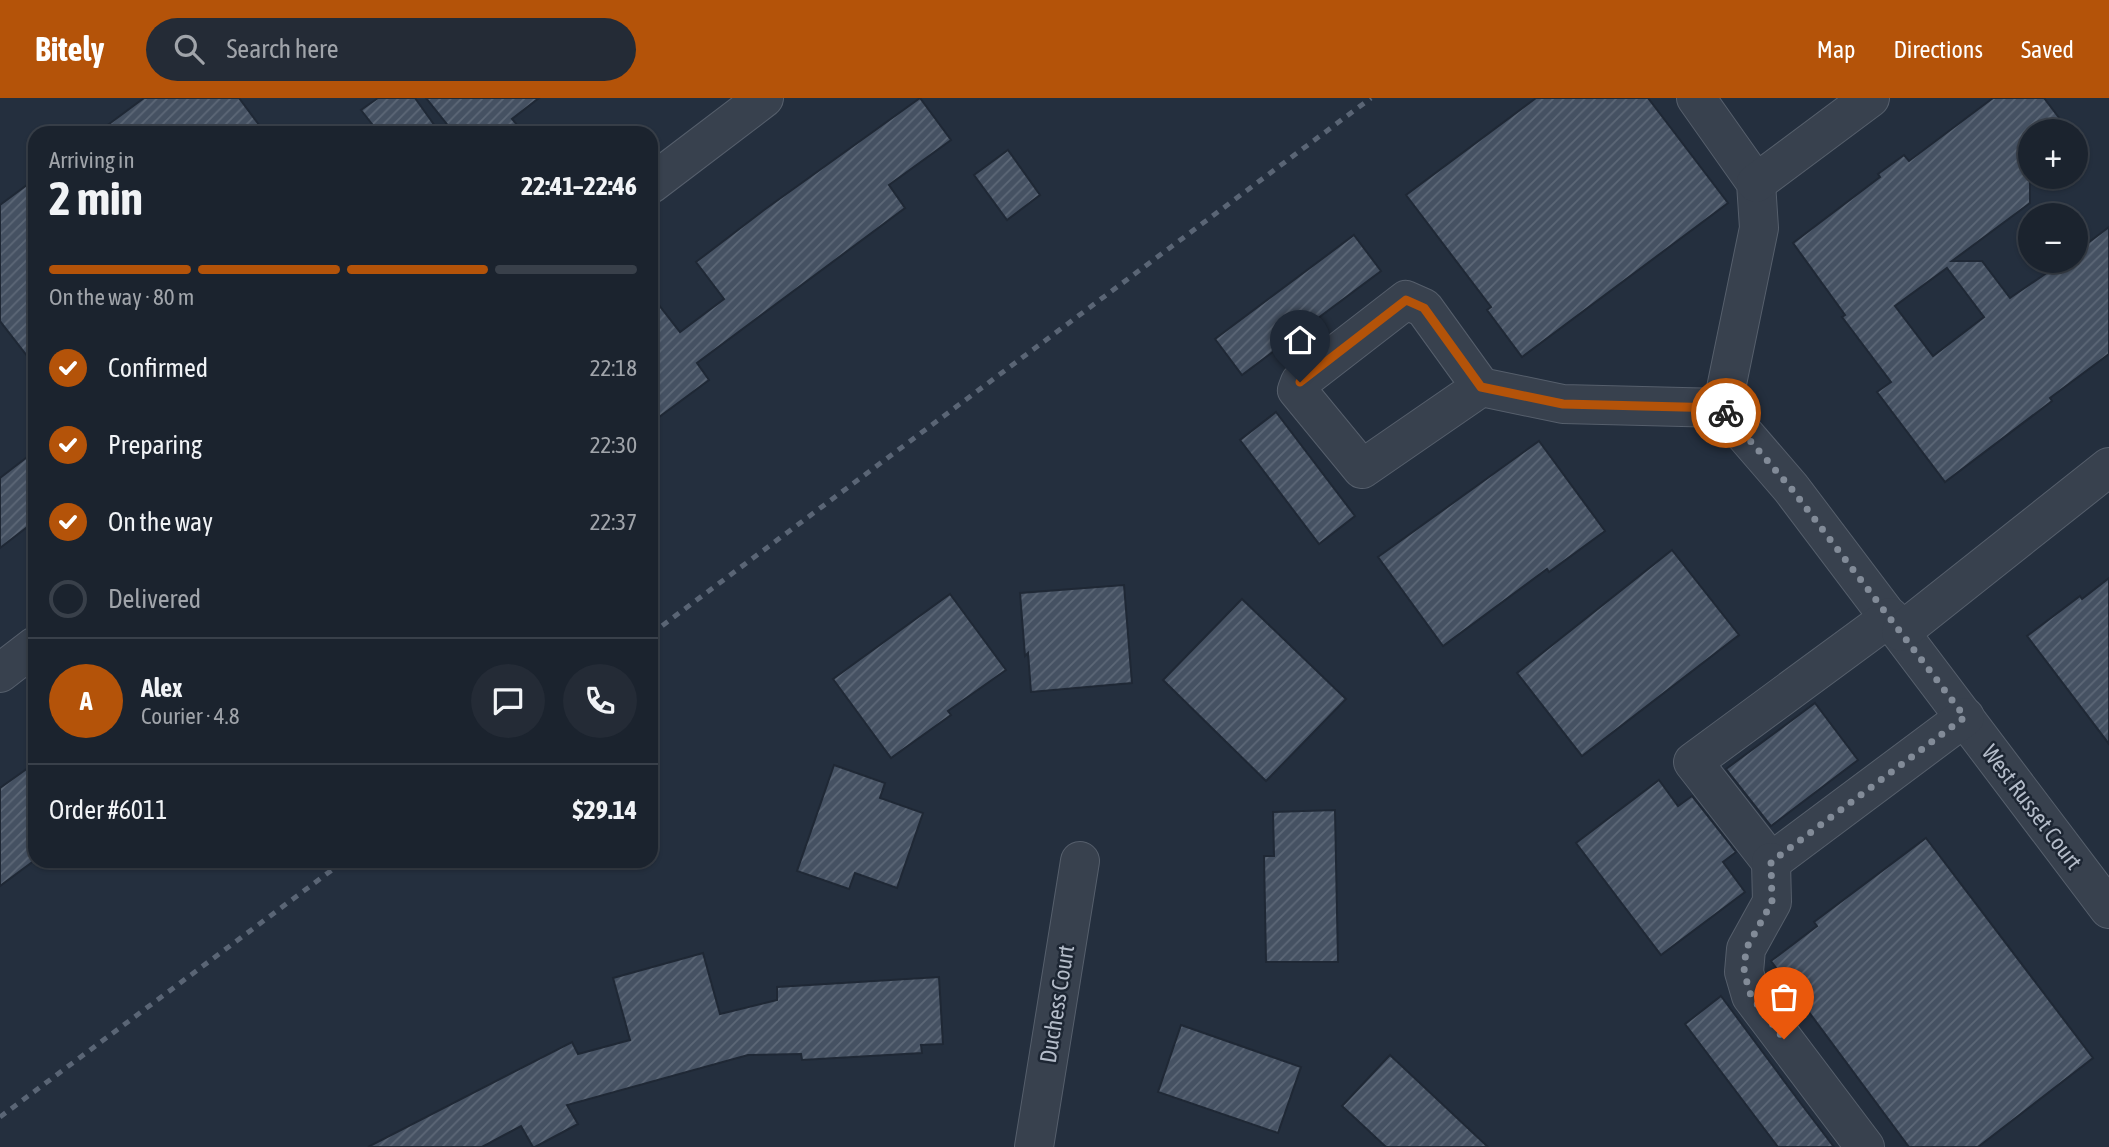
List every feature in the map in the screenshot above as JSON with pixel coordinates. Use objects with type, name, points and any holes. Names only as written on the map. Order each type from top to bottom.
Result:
[{"type":"street","points":[[658,179],[764,98]]},
{"type":"street","points":[[1481,387],[1362,469],[1297,390],[1300,382],[1406,300],[1424,308],[1481,387],[1563,404],[1722,408],[1759,228],[1756,183],[1696,98]]},
{"type":"street","points":[[1756,183],[1870,98]]},
{"type":"street","name":"West Russet Court","points":[[1722,408],[1791,488],[2109,909]]},
{"type":"street","points":[[1865,1147],[1751,996],[1744,972],[1746,949],[1772,902],[1771,862],[1693,762],[1896,625],[2109,467]]},
{"type":"street","points":[[0,673],[28,651]]},
{"type":"street","points":[[1771,862],[1965,717]]},
{"type":"street","name":"Duchess Court","points":[[1034,1147],[1080,861]]},
{"type":"building","points":[[144,98],[239,98],[260,126],[106,126]]},
{"type":"building","points":[[378,98],[415,98],[435,126],[374,126],[361,110]]},
{"type":"building","points":[[426,98],[539,98],[512,119],[518,126],[448,126]]},
{"type":"building","points":[[920,98],[951,140],[889,185],[905,208],[697,363],[709,380],[658,418],[658,304],[680,332],[724,299],[696,262]]},
{"type":"building","points":[[1536,98],[1648,98],[1728,203],[1522,357],[1487,310],[1491,307],[1406,195]]},
{"type":"building","points":[[1993,98],[2044,98],[2060,119],[2018,119],[2018,189],[2030,189],[2030,203],[2018,203],[2018,212],[1952,261],[1982,261],[2010,298],[2046,273],[2088,273],[2088,243],[2109,227],[2109,354],[1945,482],[1877,392],[1891,382],[1842,317],[1845,315],[1793,243],[1880,177],[1878,174],[1904,155],[1909,161]],"holes":[[[1947,268],[1984,317],[1933,356],[1895,306]]]},
{"type":"building","points":[[1008,150],[1040,195],[1007,220],[974,175]]},
{"type":"building","points":[[28,184],[28,357],[0,321],[0,205]]},
{"type":"building","points":[[1354,235],[1381,271],[1242,375],[1215,339]]},
{"type":"building","points":[[1276,412],[1355,516],[1319,544],[1240,440]]},
{"type":"building","points":[[1539,441],[1605,531],[1549,572],[1547,569],[1443,646],[1378,557]]},
{"type":"building","points":[[28,456],[28,526],[0,548],[0,478]]},
{"type":"building","points":[[1672,550],[1739,635],[1582,756],[1517,673]]},
{"type":"building","points":[[2109,578],[2109,744],[2027,636]]},
{"type":"building","points":[[1124,585],[1132,683],[1031,692],[1020,593]]},
{"type":"building","points":[[950,594],[1006,670],[948,711],[951,715],[891,758],[833,679]]},
{"type":"building","points":[[1242,599],[1346,699],[1266,781],[1163,680]]},
{"type":"building","points":[[1815,703],[1858,760],[1771,826],[1726,769]]},
{"type":"building","points":[[834,765],[885,783],[880,798],[923,813],[897,888],[855,873],[849,889],[797,871]]},
{"type":"building","points":[[28,768],[28,865],[0,886],[0,788]]},
{"type":"building","points":[[1659,780],[1678,806],[1692,796],[1736,852],[1723,862],[1745,892],[1661,955],[1576,843]]},
{"type":"building","points":[[1335,810],[1338,962],[1266,962],[1264,856],[1274,856],[1273,812]]},
{"type":"building","points":[[1926,838],[2093,1058],[1978,1147],[1909,1147],[1771,961],[1817,926],[1814,922]]},
{"type":"building","points":[[703,953],[720,1014],[777,1000],[777,987],[939,977],[943,1044],[921,1045],[922,1053],[802,1060],[801,1054],[748,1055],[567,1105],[578,1124],[535,1147],[521,1126],[482,1147],[368,1147],[572,1042],[578,1054],[630,1040],[613,978]]},
{"type":"building","points":[[1721,996],[1834,1147],[1778,1147],[1685,1024]]},
{"type":"building","points":[[1181,1025],[1301,1067],[1278,1133],[1158,1092]]},
{"type":"building","points":[[1390,1055],[1488,1147],[1386,1147],[1342,1106]]},
{"type":"railway","points":[[658,629],[1371,98]]},
{"type":"railway","points":[[0,1117],[335,868]]},
{"type":"way so far","points":[[1726,413],[1791,488],[1965,717],[1771,862],[1772,902],[1746,949],[1744,972],[1751,996],[1784,1039]]},
{"type":"route","points":[[1300,382],[1406,300],[1424,308],[1481,387],[1563,404],[1722,408],[1726,413]]}]
